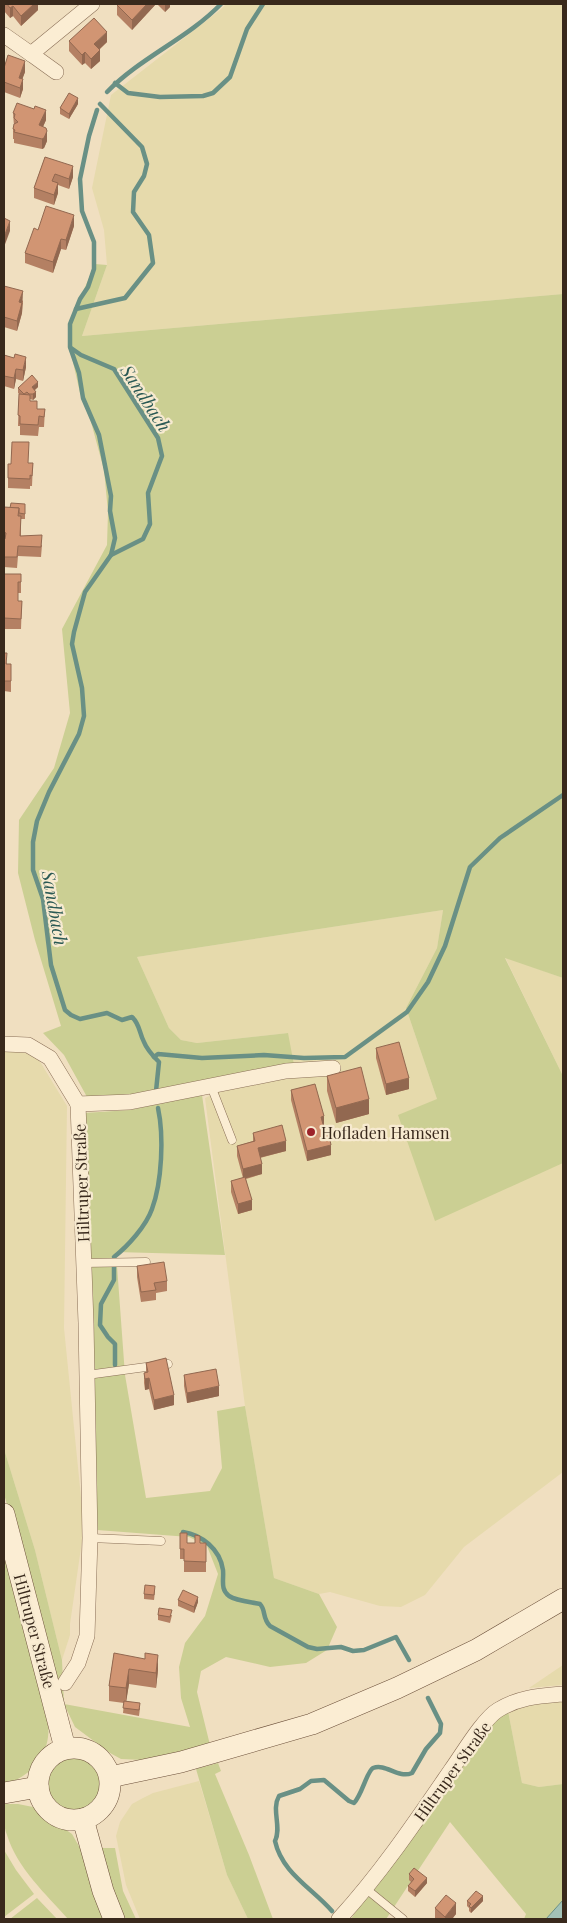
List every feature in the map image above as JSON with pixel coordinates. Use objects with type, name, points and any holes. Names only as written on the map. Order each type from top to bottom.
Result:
[{"type":"main road","name":"Hiltruper Straße","points":[[4,1514],[65,1748]]},
{"type":"main road","points":[[110,1777],[181,1762],[312,1724],[398,1688],[476,1650],[563,1599]]},
{"type":"main road","points":[[65,1748],[78,1748],[92,1752],[108,1768],[110,1777],[110,1790],[106,1801],[96,1813],[83,1819],[65,1818],[48,1809],[41,1799],[38,1787],[39,1774],[45,1763],[54,1754],[65,1748]]},
{"type":"main road","points":[[4,1793],[38,1787]]},
{"type":"main road","points":[[83,1819],[103,1891],[114,1919]]},
{"type":"street","points":[[31,54],[92,4]]},
{"type":"street","points":[[4,34],[56,72]]},
{"type":"street","name":"Hiltruper Straße","points":[[4,1044],[28,1045],[50,1058],[78,1104],[84,1262],[90,1538],[87,1636],[78,1663],[65,1683]]},
{"type":"street","name":"Hiltruper Straße","points":[[78,1104],[130,1102],[286,1071],[333,1068]]},
{"type":"street","name":"Hiltruper Straße","points":[[339,1919],[411,1828],[482,1727],[496,1711],[519,1699],[563,1694]]},
{"type":"lane","points":[[211,1086],[232,1140]]},
{"type":"lane","name":"Hiltruper Straße","points":[[84,1262],[146,1262]]},
{"type":"lane","points":[[87,1375],[168,1364]]},
{"type":"lane","points":[[90,1538],[161,1541]]},
{"type":"lane","points":[[365,1888],[403,1919]]},
{"type":"shaded area","points":[[226,4],[563,4],[563,294],[82,336],[107,265],[104,230],[92,188],[111,95]]},
{"type":"shaded area","points":[[443,910],[437,948],[406,1008],[437,1099],[563,1163],[563,1472],[464,1547],[425,1595],[401,1607],[380,1606],[330,1592],[319,1594],[274,1578],[245,1406],[205,1098],[228,1087],[288,1033],[197,1043],[181,1040],[169,1028],[137,957]]},
{"type":"shaded area","points":[[505,957],[563,978],[563,1076]]},
{"type":"shaded area","points":[[4,1046],[17,1046],[39,1060],[67,1106],[64,1328],[84,1527],[70,1635],[62,1660],[35,1550],[4,1449]]},
{"type":"shaded area","points":[[563,1665],[563,1685],[529,1688]]},
{"type":"shaded area","points":[[563,1699],[563,1784],[539,1787],[522,1783],[508,1711],[522,1704]]},
{"type":"shaded area","points":[[199,1781],[227,1875],[248,1919],[140,1919],[126,1885],[116,1836],[120,1822],[132,1804],[143,1798],[153,1793]]},
{"type":"green space","points":[[95,264],[107,265],[82,336],[563,294],[563,978],[505,958],[563,1076],[563,1163],[435,1221],[398,1115],[437,1099],[406,1008],[437,948],[443,910],[137,957],[169,1028],[181,1040],[197,1043],[288,1033],[294,1065],[202,1095],[225,1255],[116,1252],[125,1375],[146,1498],[210,1491],[222,1468],[217,1411],[245,1406],[274,1578],[319,1594],[337,1627],[327,1650],[306,1663],[270,1667],[226,1657],[201,1671],[197,1692],[210,1745],[143,1760],[121,1759],[75,1727],[64,1704],[190,1727],[181,1698],[179,1667],[185,1643],[205,1616],[218,1574],[207,1546],[189,1537],[97,1530],[93,1323],[84,1113],[130,1110],[166,1102],[87,1097],[64,1055],[43,1033],[61,1026],[35,940],[18,873],[19,820],[54,768],[70,713],[62,629],[107,545],[108,512],[104,470],[91,422],[80,393],[70,349],[69,324]]},
{"type":"green space","points":[[4,1449],[35,1550],[62,1660],[64,1704],[4,1494]]},
{"type":"green space","points":[[4,1545],[44,1700],[49,1728],[46,1746],[39,1761],[20,1778],[4,1784]]},
{"type":"green space","points":[[508,1711],[522,1783],[539,1787],[563,1784],[563,1900],[546,1919],[524,1919],[526,1914],[450,1822],[394,1907],[370,1888],[498,1715]]},
{"type":"green space","points":[[73,1756],[84,1758],[93,1764],[99,1773],[101,1784],[99,1795],[93,1804],[84,1810],[73,1812],[62,1810],[53,1804],[47,1795],[45,1784],[47,1773],[53,1764],[62,1758]]},
{"type":"green space","points":[[218,1763],[221,1771],[215,1774],[273,1919],[248,1919],[227,1875],[196,1769]]},
{"type":"green space","points":[[4,1804],[33,1807],[72,1834],[84,1855],[106,1919],[68,1919],[42,1890],[18,1859],[12,1847],[5,1827]]},
{"type":"green space","points":[[102,1848],[115,1848],[123,1891],[136,1919],[124,1919],[115,1896]]},
{"type":"green space","points":[[4,1850],[34,1894],[4,1917]]},
{"type":"green space","points":[[368,1893],[391,1912],[386,1919],[351,1919]]},
{"type":"green space","points":[[37,1898],[57,1919],[10,1919]]},
{"type":"water","points":[[563,1900],[563,1919],[546,1919]]},
{"type":"building","points":[[7,4],[34,4],[21,16],[13,6],[10,8]]},
{"type":"building","points":[[147,4],[132,20],[117,5]]},
{"type":"building","points":[[94,18],[107,32],[94,44],[100,50],[91,59],[85,52],[82,55],[69,41]]},
{"type":"building","points":[[8,55],[25,61],[19,78],[23,79],[20,88],[4,82],[4,68]]},
{"type":"building","points":[[69,93],[78,98],[69,114],[60,108]]},
{"type":"building","points":[[17,103],[34,109],[35,106],[46,110],[39,125],[46,128],[47,131],[44,138],[14,132],[14,124],[18,122],[14,118],[15,114],[13,113]]},
{"type":"building","points":[[45,157],[73,166],[69,179],[55,174],[52,181],[58,183],[54,195],[34,188]]},
{"type":"building","points":[[46,206],[74,215],[66,240],[61,239],[53,262],[25,253],[34,228],[38,230]]},
{"type":"building","points":[[4,218],[10,221],[4,237]]},
{"type":"building","points":[[4,286],[23,291],[19,302],[22,303],[17,321],[4,317]]},
{"type":"building","points":[[15,354],[26,357],[23,370],[16,369],[14,378],[4,376],[4,355],[14,358]]},
{"type":"building","points":[[32,375],[38,382],[32,387],[36,392],[24,394],[18,388]]},
{"type":"building","points":[[19,394],[30,395],[30,401],[37,401],[37,409],[45,409],[44,417],[39,416],[38,425],[20,424],[20,416],[18,415]]},
{"type":"building","points":[[12,442],[29,442],[28,463],[33,463],[30,479],[8,478],[8,464],[11,464]]},
{"type":"building","points":[[11,503],[25,504],[25,514],[19,513],[19,508],[10,508]]},
{"type":"building","points":[[4,507],[19,508],[18,516],[21,516],[20,536],[42,535],[41,547],[18,546],[17,557],[4,557],[6,533],[4,532]]},
{"type":"building","points":[[4,574],[21,574],[21,582],[18,582],[18,601],[22,601],[21,619],[4,618]]},
{"type":"building","points":[[4,653],[7,653],[6,664],[11,664],[11,681],[4,681]]},
{"type":"building","points":[[399,1042],[409,1078],[386,1084],[376,1048]]},
{"type":"building","points":[[361,1067],[369,1099],[336,1108],[327,1076]]},
{"type":"building","points":[[315,1084],[324,1116],[321,1117],[331,1145],[307,1151],[291,1090]]},
{"type":"building","points":[[282,1125],[286,1141],[258,1148],[262,1164],[243,1169],[237,1146],[255,1141],[253,1133]]},
{"type":"building","points":[[245,1177],[252,1200],[238,1204],[231,1181]]},
{"type":"building","points":[[164,1262],[167,1281],[154,1283],[156,1290],[141,1292],[137,1266]]},
{"type":"building","points":[[166,1358],[174,1395],[154,1400],[149,1378],[145,1379],[144,1373],[148,1372],[146,1363]]},
{"type":"building","points":[[216,1369],[219,1386],[187,1393],[184,1375]]},
{"type":"building","points":[[180,1533],[187,1533],[187,1543],[195,1543],[195,1535],[200,1536],[200,1543],[206,1543],[206,1562],[184,1561],[184,1549],[180,1549]]},
{"type":"building","points":[[145,1585],[155,1586],[154,1595],[144,1594]]},
{"type":"building","points":[[183,1590],[198,1597],[194,1607],[178,1600]]},
{"type":"building","points":[[159,1608],[172,1610],[170,1617],[158,1615]]},
{"type":"building","points":[[114,1653],[145,1659],[145,1653],[158,1655],[156,1673],[129,1669],[126,1688],[109,1686]]},
{"type":"building","points":[[124,1701],[140,1703],[139,1710],[123,1708]]},
{"type":"building","points":[[414,1868],[427,1878],[415,1891],[408,1886],[414,1879],[409,1874]]},
{"type":"building","points":[[476,1891],[483,1896],[471,1908],[469,1906],[471,1904],[467,1901]]},
{"type":"building","points":[[446,1895],[456,1903],[445,1917],[435,1908]]},
{"type":"waterway","name":"Sandbach","points":[[107,92],[134,68],[194,28],[221,4]]},
{"type":"waterway","name":"Sandbach","points":[[115,83],[128,93],[160,97],[203,96],[213,93],[230,77],[247,29],[263,4]]},
{"type":"waterway","name":"Sandbach","points":[[76,309],[125,298],[153,263],[149,235],[133,212],[134,192],[144,176],[147,164],[142,147],[100,104]]},
{"type":"waterway","name":"Sandbach","points":[[97,110],[89,136],[80,179],[82,211],[94,242],[94,269],[88,287],[80,299],[70,324],[70,347],[79,373],[83,398],[99,435],[111,496],[110,511],[115,538],[111,555],[85,592],[74,632],[72,644],[82,688],[84,716],[79,734],[49,792],[37,821],[33,842],[33,870],[43,899],[51,965],[65,1010],[80,1019],[107,1013],[122,1020],[132,1017],[137,1023],[147,1048],[159,1062],[156,1091]]},
{"type":"waterway","name":"Sandbach","points":[[71,348],[81,355],[114,369],[158,438],[162,456],[148,493],[150,524],[143,539],[111,555]]},
{"type":"waterway","points":[[154,1057],[158,1054],[202,1058],[264,1055],[304,1058],[345,1057],[407,1012],[428,982],[445,946],[470,867],[500,838],[563,795]]},
{"type":"waterway","name":"Sandbach","points":[[114,1257],[141,1229],[152,1209],[158,1186],[161,1159],[161,1132],[158,1108]]},
{"type":"waterway","name":"Sandbach","points":[[114,1267],[114,1280],[101,1304],[100,1325],[115,1344],[115,1365]]},
{"type":"waterway","name":"Sandbach","points":[[183,1532],[197,1536],[209,1544],[221,1562],[223,1587],[226,1593],[236,1599],[260,1604],[270,1626],[308,1647],[317,1649],[341,1647],[353,1651],[364,1650],[396,1637],[409,1660]]},
{"type":"waterway","name":"Sandbach","points":[[332,1911],[291,1871],[279,1852],[275,1841],[277,1836],[276,1807],[279,1796],[300,1789],[311,1781],[324,1780],[354,1803],[373,1768],[383,1768],[402,1774],[412,1773],[426,1749],[440,1733],[441,1724],[428,1698]]},
{"type":"place","name":"Hofladen Hamsen","points":[[311,1132]]}]
